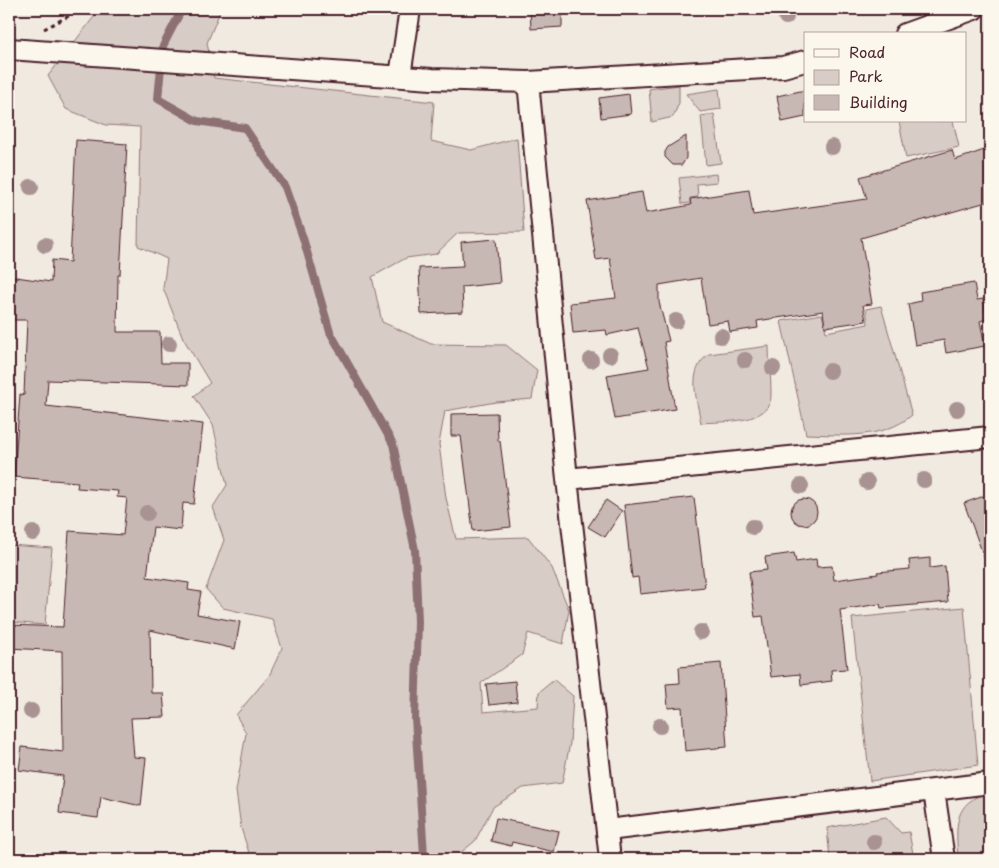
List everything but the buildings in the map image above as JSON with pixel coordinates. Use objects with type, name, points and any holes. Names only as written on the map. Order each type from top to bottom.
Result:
[{"type":"street","points":[[400,76],[410,9]]},
{"type":"street","points":[[911,32],[974,9]]},
{"type":"street","points":[[9,49],[400,76],[528,82],[783,66],[804,60]]},
{"type":"street","points":[[528,82],[567,478],[610,859]]},
{"type":"street","points":[[567,478],[990,437]]},
{"type":"street","points":[[608,830],[990,783]]},
{"type":"street","points":[[934,791],[944,859]]},
{"type":"green space","points":[[100,9],[221,9],[207,43],[214,78],[434,102],[431,141],[471,150],[517,138],[524,232],[458,233],[436,254],[406,258],[372,277],[382,322],[431,344],[506,345],[537,370],[532,399],[496,402],[445,411],[439,444],[446,498],[456,539],[528,537],[552,568],[569,610],[563,644],[528,633],[522,655],[481,683],[483,712],[538,707],[539,692],[554,680],[573,696],[570,743],[562,783],[523,788],[493,807],[475,841],[453,859],[251,859],[241,828],[236,791],[246,733],[236,715],[269,676],[282,648],[272,619],[223,608],[206,589],[224,540],[213,507],[227,485],[213,425],[194,396],[210,383],[183,338],[163,288],[167,259],[138,246],[140,127],[106,125],[66,109],[48,76]]},
{"type":"green space","points":[[679,85],[679,103],[673,117],[652,122],[649,89]]},
{"type":"green space","points":[[719,89],[721,109],[700,112],[686,94]]},
{"type":"green space","points":[[714,114],[721,163],[706,165],[701,116]]},
{"type":"green space","points":[[899,122],[953,122],[959,147],[906,158]]},
{"type":"green space","points":[[716,174],[717,182],[697,184],[698,197],[690,198],[690,203],[682,204],[679,178]]},
{"type":"green space","points":[[881,306],[912,415],[888,429],[875,432],[848,435],[806,434],[781,321],[822,314],[826,332],[868,324],[866,309]]},
{"type":"green space","points":[[769,346],[771,393],[769,403],[764,411],[745,419],[701,423],[695,377],[702,361],[709,354]]},
{"type":"green space","points":[[9,545],[52,548],[45,625],[9,622]]},
{"type":"green space","points":[[964,607],[978,765],[870,781],[852,618]]},
{"type":"green space","points":[[990,792],[990,859],[958,859],[957,826],[959,817],[969,802],[978,796]]},
{"type":"green space","points":[[886,817],[901,833],[909,832],[914,859],[830,859],[827,828]]},
{"type":"waterway","points":[[182,9],[163,46],[158,99],[197,121],[245,128],[285,187],[303,238],[330,332],[393,444],[415,550],[418,622],[415,718],[424,855],[420,859]]}]
